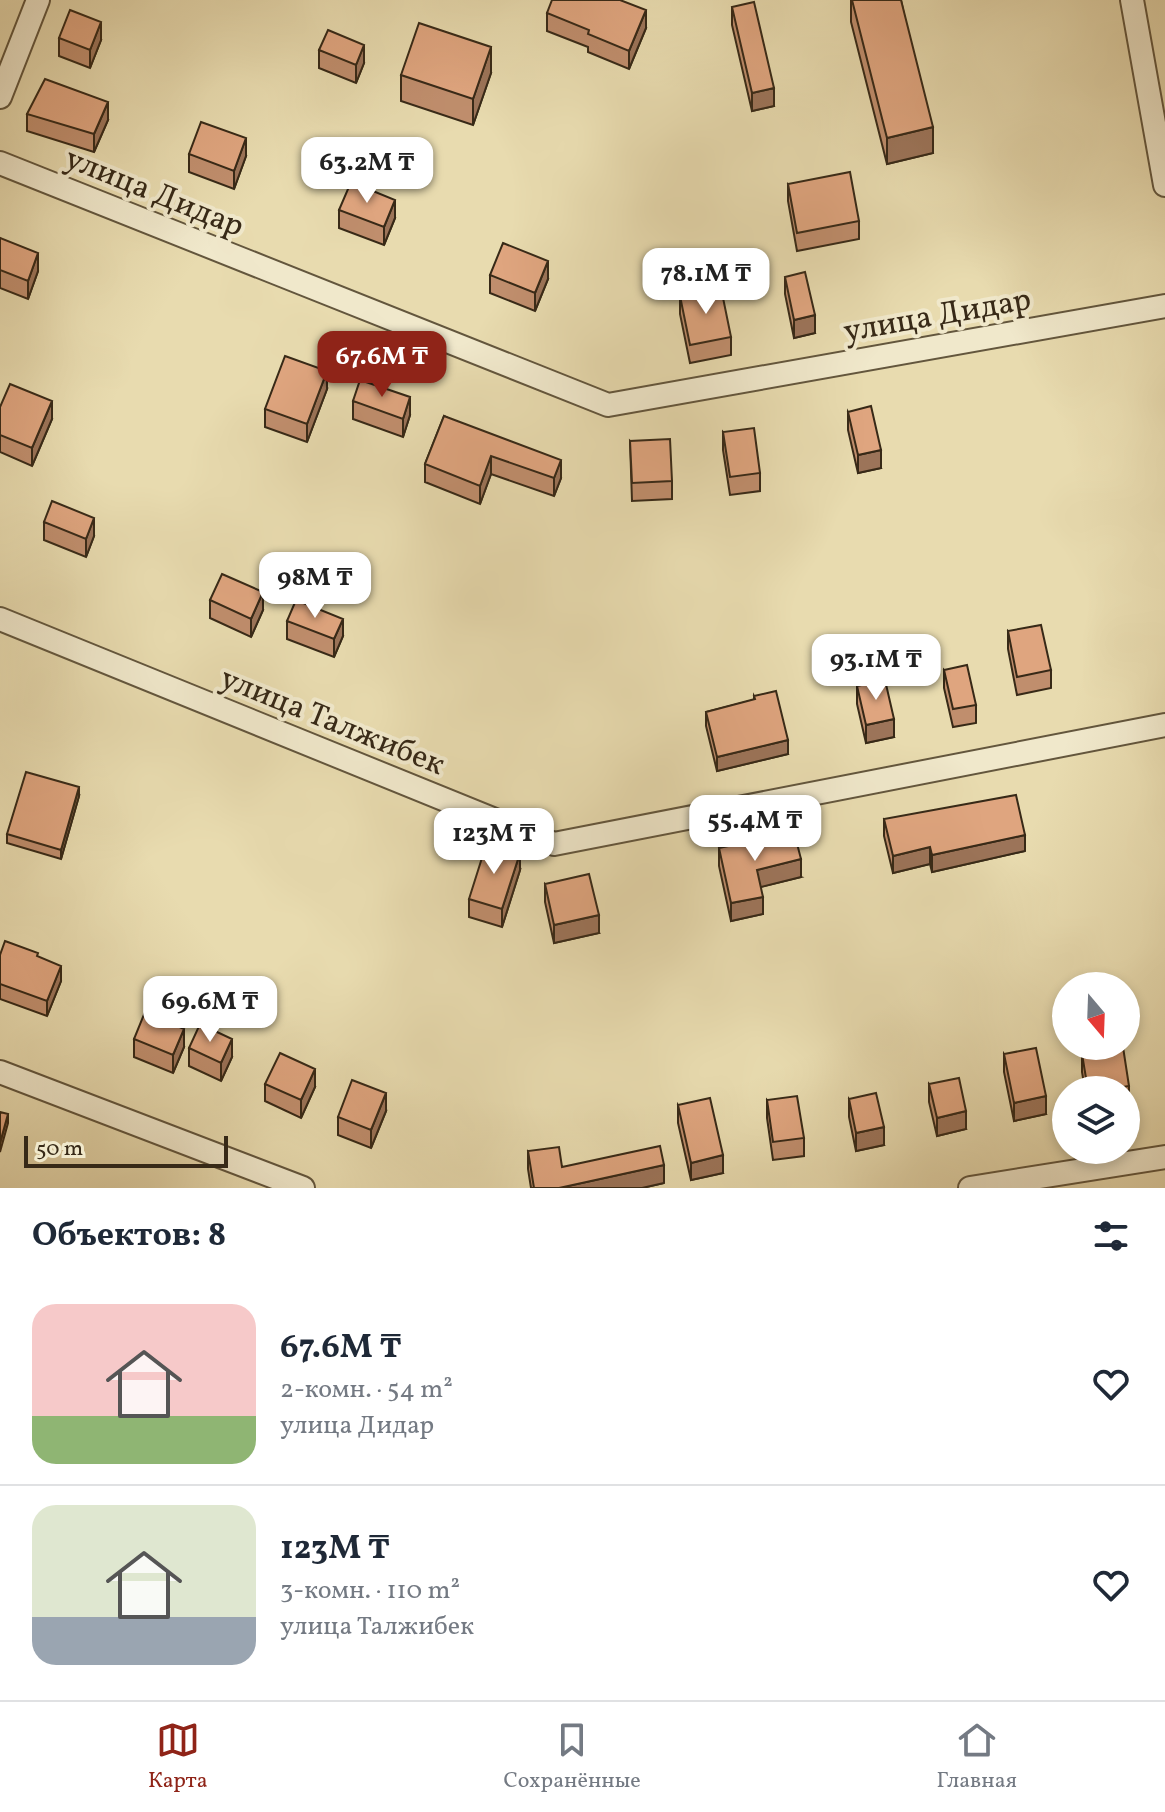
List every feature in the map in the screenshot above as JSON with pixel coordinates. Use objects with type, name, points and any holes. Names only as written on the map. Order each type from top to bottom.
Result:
[{"type":"street","points":[[0,97],[38,0]]},
{"type":"street","points":[[1132,0],[1165,185]]},
{"type":"street","name":"улица Дидар","points":[[0,163],[608,405],[1165,306]]},
{"type":"street","name":"улица Талжибек","points":[[0,619],[554,844],[1165,725]]},
{"type":"street","points":[[0,1072],[303,1188]]},
{"type":"street","points":[[970,1188],[1165,1157]]},
{"type":"building","points":[[552,0],[620,0],[646,10],[629,51],[547,13]]},
{"type":"building","points":[[852,0],[901,0],[933,127],[887,138]]},
{"type":"building","points":[[754,2],[774,88],[752,93],[732,7]]},
{"type":"building","points":[[70,10],[101,22],[90,50],[59,38]]},
{"type":"building","points":[[419,23],[491,47],[473,99],[401,75]]},
{"type":"building","points":[[328,30],[364,45],[356,65],[319,50]]},
{"type":"building","points":[[45,79],[108,102],[94,134],[27,114]]},
{"type":"building","points":[[201,122],[246,138],[234,171],[189,154]]},
{"type":"building","points":[[850,172],[859,221],[797,233],[788,184]]},
{"type":"building","points":[[351,182],[395,200],[384,227],[339,210]]},
{"type":"building","points":[[0,238],[38,253],[28,281],[0,270]]},
{"type":"building","points":[[503,243],[548,261],[535,293],[490,275]]},
{"type":"building","points":[[805,272],[815,315],[794,320],[785,277]]},
{"type":"building","points":[[721,288],[731,337],[690,345],[680,296]]},
{"type":"building","points":[[285,356],[327,371],[307,424],[265,409]]},
{"type":"building","points":[[360,380],[410,397],[403,419],[353,401]]},
{"type":"building","points":[[10,384],[52,401],[32,448],[0,435],[0,407]]},
{"type":"building","points":[[871,406],[881,450],[858,455],[848,412]]},
{"type":"building","points":[[444,416],[561,460],[554,478],[491,456],[480,486],[425,464]]},
{"type":"building","points":[[754,428],[760,473],[730,477],[723,432]]},
{"type":"building","points":[[670,439],[672,481],[632,483],[630,441]]},
{"type":"building","points":[[52,501],[94,518],[86,539],[44,522]]},
{"type":"building","points":[[222,574],[263,592],[251,619],[210,600]]},
{"type":"building","points":[[296,600],[343,619],[334,639],[287,621]]},
{"type":"building","points":[[1041,625],[1051,670],[1017,677],[1008,631]]},
{"type":"building","points":[[967,665],[976,705],[953,709],[944,670]]},
{"type":"building","points":[[885,680],[894,719],[866,725],[857,686]]},
{"type":"building","points":[[776,691],[788,740],[717,757],[706,712]]},
{"type":"building","points":[[26,772],[79,787],[61,850],[7,834]]},
{"type":"building","points":[[1016,795],[1025,835],[932,855],[930,847],[893,856],[884,819]]},
{"type":"building","points":[[794,832],[801,859],[757,870],[763,897],[731,903],[719,848]]},
{"type":"building","points":[[487,842],[520,853],[502,909],[469,899]]},
{"type":"building","points":[[589,874],[599,915],[554,925],[545,884]]},
{"type":"building","points":[[5,941],[38,953],[37,956],[61,966],[47,1001],[0,984],[0,955]]},
{"type":"building","points":[[145,1012],[184,1029],[173,1055],[134,1039]]},
{"type":"building","points":[[200,1024],[232,1039],[221,1063],[189,1048]]},
{"type":"building","points":[[1036,1048],[1046,1096],[1014,1103],[1004,1054]]},
{"type":"building","points":[[280,1053],[315,1069],[301,1100],[265,1084]]},
{"type":"building","points":[[1083,1060],[1125,1060],[1127,1076],[1086,1076]]},
{"type":"building","points":[[959,1078],[966,1111],[937,1118],[929,1084]]},
{"type":"building","points":[[352,1080],[386,1093],[371,1130],[338,1117]]},
{"type":"building","points":[[876,1093],[884,1127],[856,1133],[849,1099]]},
{"type":"building","points":[[797,1096],[804,1138],[773,1142],[767,1100]]},
{"type":"building","points":[[710,1098],[723,1155],[691,1163],[678,1105]]},
{"type":"building","points":[[0,1112],[8,1114],[0,1143]]},
{"type":"building","points":[[660,1146],[664,1165],[559,1188],[534,1188],[528,1151],[559,1147],[562,1167]]}]
